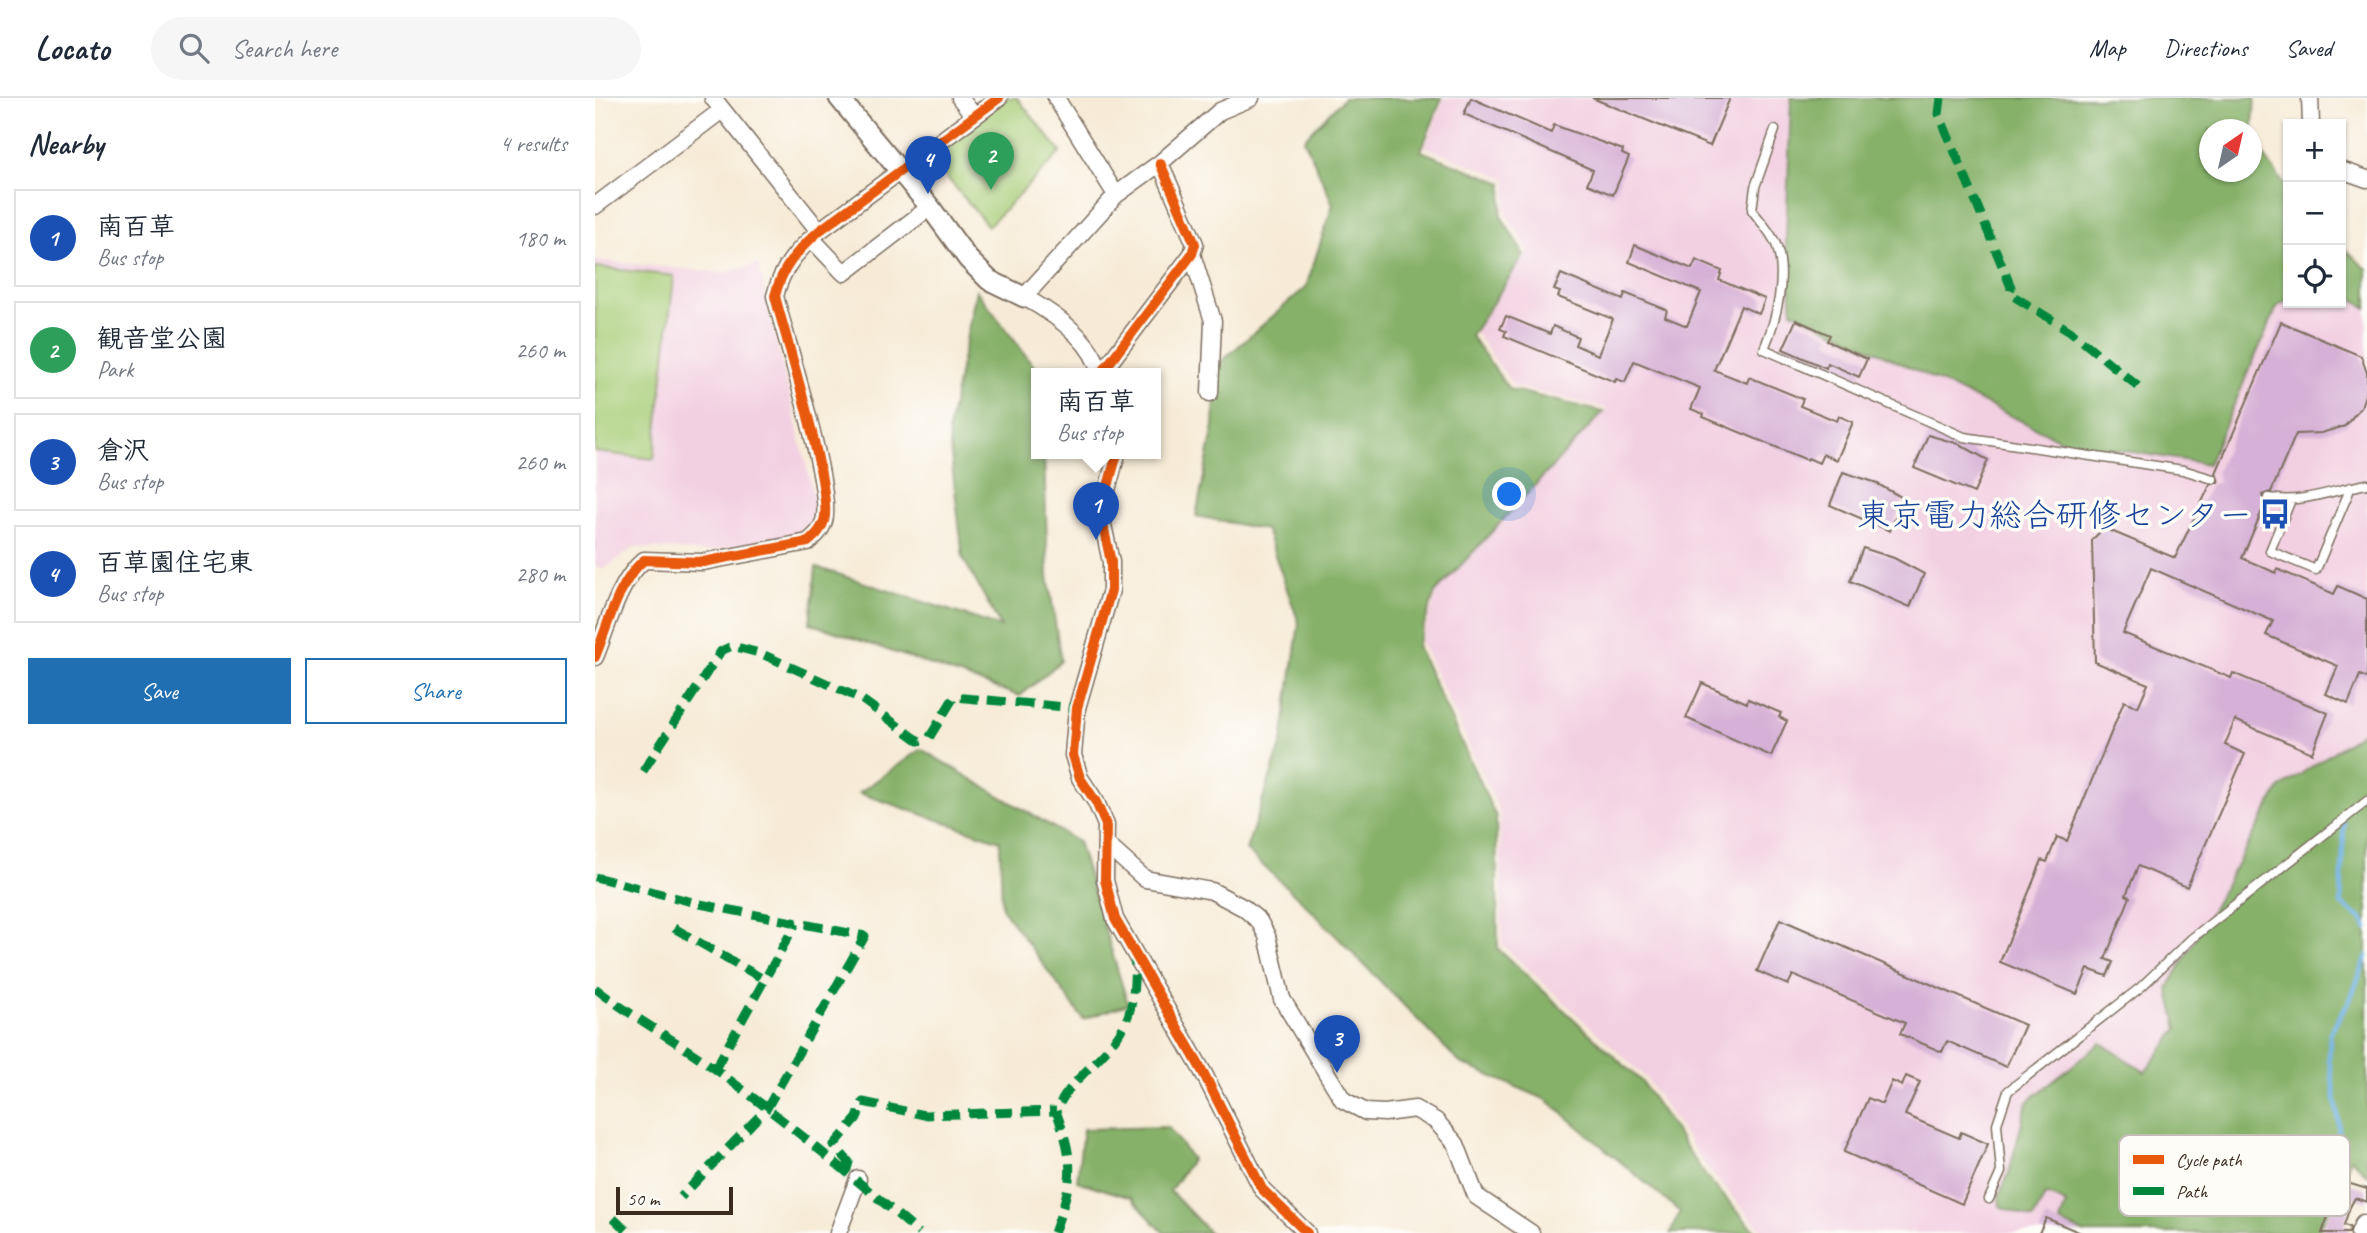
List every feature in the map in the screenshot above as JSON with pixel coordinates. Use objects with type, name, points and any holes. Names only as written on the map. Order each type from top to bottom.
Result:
[{"type":"street","points":[[839,98],[930,207],[968,260],[989,280],[1044,308],[1087,346],[1097,368]]},
{"type":"street","points":[[960,98],[974,116]]},
{"type":"street","points":[[595,657],[634,569],[644,560],[703,562],[726,559],[808,542],[821,527],[825,520],[824,484],[775,296],[786,266],[815,234],[999,98]]},
{"type":"street","points":[[1056,98],[1116,195]]},
{"type":"street","points":[[1024,297],[1116,195],[1160,163],[1220,111],[1251,98]]},
{"type":"street","points":[[2310,98],[2311,119]]},
{"type":"street","points":[[595,206],[717,104],[844,273],[930,207]]},
{"type":"street","points":[[1105,368],[1192,254],[1195,244],[1160,163]]},
{"type":"street","points":[[2346,172],[2367,179]]},
{"type":"street","points":[[1192,254],[1213,321],[1210,393]]},
{"type":"street","points":[[1116,459],[1105,497],[1103,525],[1111,562],[1111,590],[1077,708],[1073,755],[1080,778],[1097,802],[1106,825],[1105,880],[1115,919],[1204,1074],[1262,1189],[1307,1233]]},
{"type":"street","points":[[1107,845],[1145,878],[1212,891],[1251,915],[1267,936],[1282,999],[1343,1100],[1366,1112],[1385,1113],[1415,1109],[1436,1121],[1456,1144],[1476,1196],[1531,1233]]},
{"type":"street","points":[[838,1233],[858,1178]]},
{"type":"street","points":[[2359,1233],[2363,1223],[2367,1225]]},
{"type":"lane","points":[[1775,130],[1755,187],[1752,210],[1777,246],[1780,288],[1774,325],[1764,349],[1964,437],[2183,470],[2213,479]]},
{"type":"lane","points":[[2268,498],[2290,502],[2367,484]]},
{"type":"lane","points":[[2290,502],[2270,551],[2316,570],[2351,487]]},
{"type":"lane","points":[[1989,1199],[2001,1172],[1997,1124],[2008,1091],[2141,988],[2191,939],[2367,801]]},
{"type":"shaded area","name":"東京電力総合研修センター","points":[[1444,98],[1799,98],[1792,311],[1878,352],[2207,464],[2277,307],[2283,303],[2283,308],[2346,308],[2346,293],[2367,308],[2367,729],[2279,789],[2169,988],[2178,1029],[2144,1072],[2027,1102],[2009,1173],[1999,1196],[2045,1193],[2066,1203],[2061,1222],[2084,1233],[1764,1233],[1709,1171],[1645,1077],[1502,945],[1500,813],[1421,642],[1438,589],[1607,409],[1513,386],[1475,332],[1528,251],[1505,212],[1507,179],[1425,147]]},
{"type":"shaded area","points":[[595,260],[722,273],[758,264],[817,510],[807,532],[708,552],[635,547],[604,569],[595,566]]},
{"type":"green space","points":[[1005,98],[1017,98],[1061,152],[988,226],[927,154]]},
{"type":"green space","points":[[1344,98],[1442,98],[1421,151],[1503,183],[1501,216],[1524,255],[1471,336],[1509,389],[1603,412],[1435,593],[1417,646],[1496,817],[1498,949],[1641,1081],[1705,1175],[1757,1233],[1670,1233],[1680,1212],[1547,1100],[1460,1063],[1303,902],[1246,850],[1282,742],[1299,623],[1266,530],[1196,516],[1214,426],[1216,366],[1306,287],[1333,204],[1304,139]]},
{"type":"green space","points":[[1791,98],[2255,98],[2253,119],[2199,119],[2199,182],[2262,182],[2262,153],[2283,182],[2283,303],[2277,307],[2208,464],[2063,441],[1792,311],[1786,243]]},
{"type":"green space","points":[[2346,250],[2367,269],[2367,308],[2346,293]]},
{"type":"green space","points":[[595,267],[674,276],[654,459],[595,452]]},
{"type":"green space","points":[[976,290],[1035,368],[1031,368],[1031,459],[1044,459],[1048,576],[1061,661],[1020,696],[810,623],[816,567],[1001,627],[963,558],[948,430]]},
{"type":"green space","points":[[2367,729],[2367,1175],[2351,1158],[2350,1160],[2350,1135],[2119,1135],[2119,1216],[2325,1216],[2318,1233],[2084,1233],[2060,1222],[2066,1203],[2046,1194],[2033,1219],[2000,1206],[1999,1196],[2009,1173],[2027,1102],[2101,1043],[2145,1072],[2178,1029],[2168,988],[2279,789]]},
{"type":"green space","points":[[921,749],[1078,842],[1128,1004],[1083,1019],[1002,908],[1000,841],[859,793]]},
{"type":"green space","points":[[1168,1127],[1192,1159],[1170,1191],[1210,1233],[1164,1233],[1131,1198],[1077,1181],[1083,1129]]},
{"type":"building","points":[[1471,98],[1551,133],[1554,125],[1623,150],[1622,154],[1629,157],[1613,195],[1587,184],[1593,170],[1464,114]]},
{"type":"building","points":[[1592,98],[1730,98],[1710,146]]},
{"type":"building","points":[[1635,245],[1692,269],[1696,260],[1722,271],[1719,280],[1765,299],[1759,314],[1741,306],[1714,370],[1747,383],[1749,377],[1803,399],[1800,406],[1837,421],[1839,416],[1853,422],[1837,460],[1823,454],[1819,463],[1808,458],[1807,460],[1703,417],[1704,414],[1691,409],[1700,388],[1634,361],[1625,382],[1616,379],[1615,382],[1504,336],[1506,331],[1500,329],[1506,316],[1550,334],[1553,326],[1578,337],[1575,345],[1598,355],[1613,319],[1558,297],[1560,292],[1554,290],[1561,274],[1623,300],[1625,293],[1667,310],[1665,317],[1687,326],[1701,292],[1629,262]]},
{"type":"building","points":[[1796,320],[1830,335],[1827,341],[1867,359],[1859,377],[1828,363],[1826,368],[1783,349]]},
{"type":"building","points":[[2281,322],[2361,356],[2367,373],[2367,389],[2361,407],[2345,426],[2321,433],[2296,434],[2271,492],[2262,495],[2265,504],[2242,558],[2276,573],[2277,569],[2334,594],[2338,586],[2367,599],[2367,678],[2360,675],[2348,704],[2326,694],[2338,666],[2266,635],[2273,621],[2151,568],[2123,633],[2231,678],[2233,673],[2328,713],[2312,753],[2235,720],[2225,745],[2245,754],[2187,887],[2138,866],[2126,895],[2130,897],[2105,959],[2113,962],[2107,976],[2088,969],[2077,994],[2000,962],[2042,860],[2047,862],[2057,837],[2067,841],[2124,701],[2138,707],[2148,684],[2095,662],[2092,540],[2104,528],[2175,558],[2210,485],[2219,482],[2216,473]]},
{"type":"building","points":[[1928,435],[1959,444],[1988,460],[1974,493],[1914,468]]},
{"type":"building","points":[[1843,472],[1874,482],[1903,498],[1890,531],[1830,505]]},
{"type":"building","points":[[1863,548],[1894,558],[1924,574],[1910,607],[1850,581]]},
{"type":"building","points":[[1702,683],[1747,703],[1748,699],[1781,713],[1779,717],[1787,721],[1771,756],[1686,718]]},
{"type":"building","points":[[1780,919],[2025,1025],[2006,1067],[1947,1041],[1942,1052],[1900,1034],[1905,1023],[1793,975],[1788,985],[1757,971]]},
{"type":"building","points":[[1906,1076],[1920,1082],[1905,1115],[1959,1138],[1961,1132],[1988,1144],[1962,1204],[1844,1152],[1868,1098],[1882,1104],[1892,1081],[1902,1086]]},
{"type":"building","points":[[2350,1184],[2367,1189],[2367,1202],[2355,1198],[2350,1207]]},
{"type":"building","points":[[2328,1216],[2347,1216],[2344,1225],[2350,1227],[2349,1233],[2322,1233]]},
{"type":"building","points":[[2046,1218],[2081,1233],[2039,1233]]},
{"type":"waterway","points":[[2344,823],[2341,904],[2362,919],[2367,928]]},
{"type":"waterway","points":[[2338,1135],[2339,1123],[2329,1059],[2330,1032],[2350,1000],[2367,956]]},
{"type":"marked path","points":[[1941,98],[1939,114],[2011,287],[2010,294],[2070,331],[2140,388]]},
{"type":"marked path","points":[[643,771],[721,651],[732,646],[760,653],[861,699],[919,741],[929,738],[954,697],[1077,708]]},
{"type":"marked path","points":[[595,877],[700,904],[865,936],[767,1108],[681,1197]]},
{"type":"marked path","points":[[715,1069],[796,923]]},
{"type":"marked path","points":[[674,928],[765,980]]},
{"type":"marked path","points":[[1054,1233],[1070,1172],[1067,1145],[1056,1111],[1072,1086],[1122,1030],[1132,1002],[1135,956]]},
{"type":"marked path","points":[[595,988],[700,1058],[741,1089],[819,1149],[919,1233]]},
{"type":"marked path","points":[[847,1169],[849,1162],[834,1145],[857,1118],[863,1102],[924,1115],[1056,1111]]},
{"type":"marked path","points":[[613,1218],[629,1233]]},
{"type":"cycle path","points":[[595,657],[620,592],[644,560],[703,562],[808,542],[819,530],[824,521],[825,505],[822,479],[775,296],[782,276],[797,253],[819,231],[999,98]]},
{"type":"cycle path","points":[[1106,368],[1192,254],[1195,244],[1160,163]]},
{"type":"cycle path","points":[[1116,459],[1105,497],[1103,525],[1111,562],[1111,590],[1077,708],[1073,755],[1080,778],[1096,802],[1106,825],[1105,880],[1115,919],[1204,1074],[1262,1189],[1307,1233]]},
{"type":"place","name":"観音堂公園","points":[[991,190]]},
{"type":"place","name":"百草園住宅東","points":[[928,194]]},
{"type":"place","name":"東京電力総合研修センター","points":[[2275,514]]},
{"type":"place","name":"南百草","points":[[1096,540]]},
{"type":"place","name":"倉沢","points":[[1337,1073]]}]
